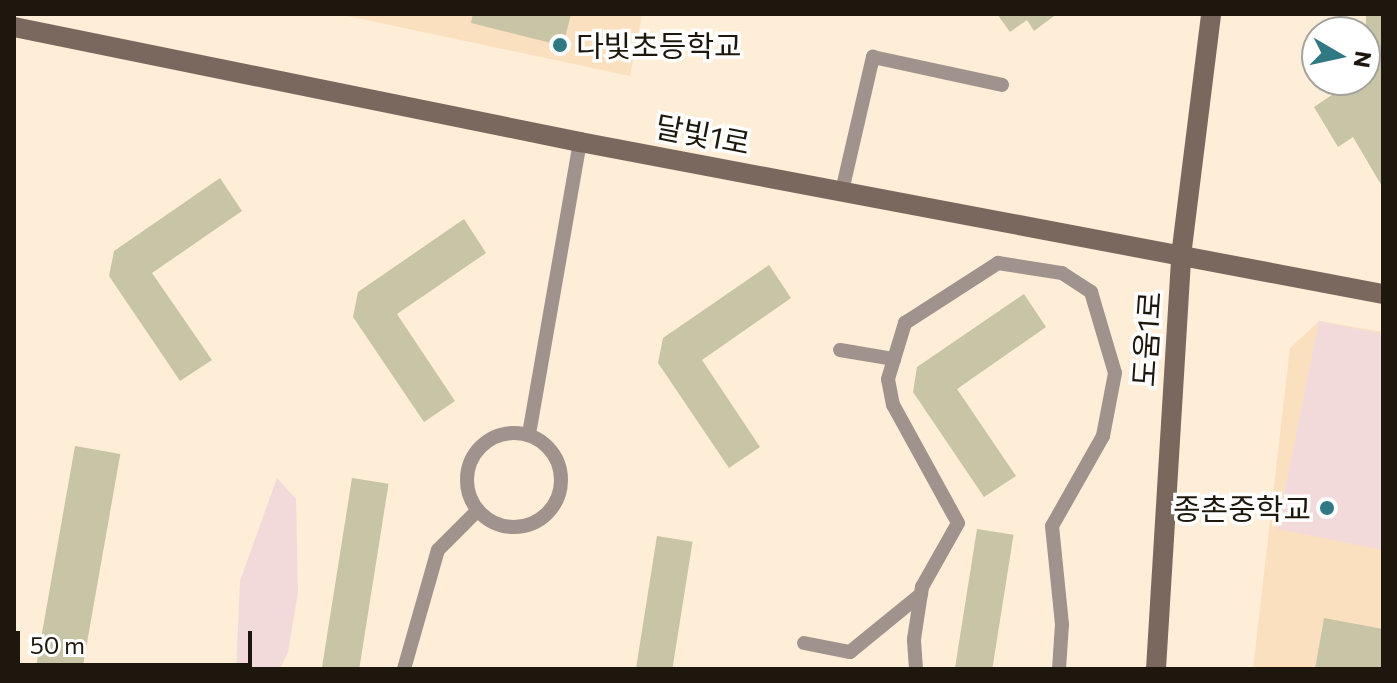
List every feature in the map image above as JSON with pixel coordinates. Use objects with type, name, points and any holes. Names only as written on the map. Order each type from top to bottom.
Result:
[{"type":"street","name":"도움1로","points":[[1156,669],[1181,256],[1211,14]]},
{"type":"street","name":"달빛1로","points":[[14,27],[580,142],[1383,294]]},
{"type":"lane","points":[[842,191],[873,57],[1002,85]]},
{"type":"lane","points":[[529,434],[580,142]]},
{"type":"lane","points":[[916,669],[914,639],[921,594],[958,523],[893,405],[888,379],[905,323],[998,263],[1062,273],[1091,292],[1115,373],[1103,436],[1052,526],[1062,624],[1059,669]]},
{"type":"lane","points":[[840,350],[894,359]]},
{"type":"lane","points":[[529,434],[554,454],[562,485],[557,501],[534,523],[503,527],[477,511],[466,482],[475,453],[499,435],[529,434]]},
{"type":"lane","points":[[404,669],[438,550],[477,511]]},
{"type":"lane","points":[[804,643],[850,652],[921,594]]},
{"type":"shaded area","name":"다빛초등학교","points":[[338,14],[642,14],[630,76]]},
{"type":"shaded area","name":"종촌중학교","points":[[1319,321],[1383,332],[1383,669],[1253,669],[1290,348]]},
{"type":"shaded area","points":[[1319,321],[1383,334],[1383,550],[1277,529]]},
{"type":"shaded area","points":[[277,478],[296,499],[298,592],[288,652],[280,669],[236,669],[240,581]]},
{"type":"building","points":[[473,14],[571,14],[563,46],[471,23]]},
{"type":"building","points":[[997,14],[1054,16],[1034,31],[1027,20],[1010,32]]},
{"type":"building","points":[[1383,14],[1383,188],[1353,137],[1338,147],[1314,107],[1330,96],[1381,96],[1381,16],[1366,16]]},
{"type":"building","points":[[220,178],[242,211],[152,273],[212,360],[180,381],[109,276],[114,251]]},
{"type":"building","points":[[464,219],[486,253],[397,314],[455,401],[424,422],[353,317],[358,292]]},
{"type":"building","points":[[769,265],[791,298],[702,360],[760,447],[729,468],[658,363],[663,338]]},
{"type":"building","points":[[1024,294],[1046,327],[957,389],[1016,476],[984,497],[913,392],[917,367]]},
{"type":"building","points":[[75,446],[120,454],[82,669],[36,669]]},
{"type":"building","points":[[352,478],[389,484],[359,669],[322,669]]},
{"type":"building","points":[[977,529],[1014,535],[992,669],[955,669]]},
{"type":"building","points":[[657,536],[693,542],[672,669],[636,669]]},
{"type":"building","points":[[1324,618],[1383,629],[1383,669],[1315,669]]},
{"type":"place","name":"다빛초등학교","points":[[560,45]]},
{"type":"place","name":"종촌중학교","points":[[1327,508]]}]
